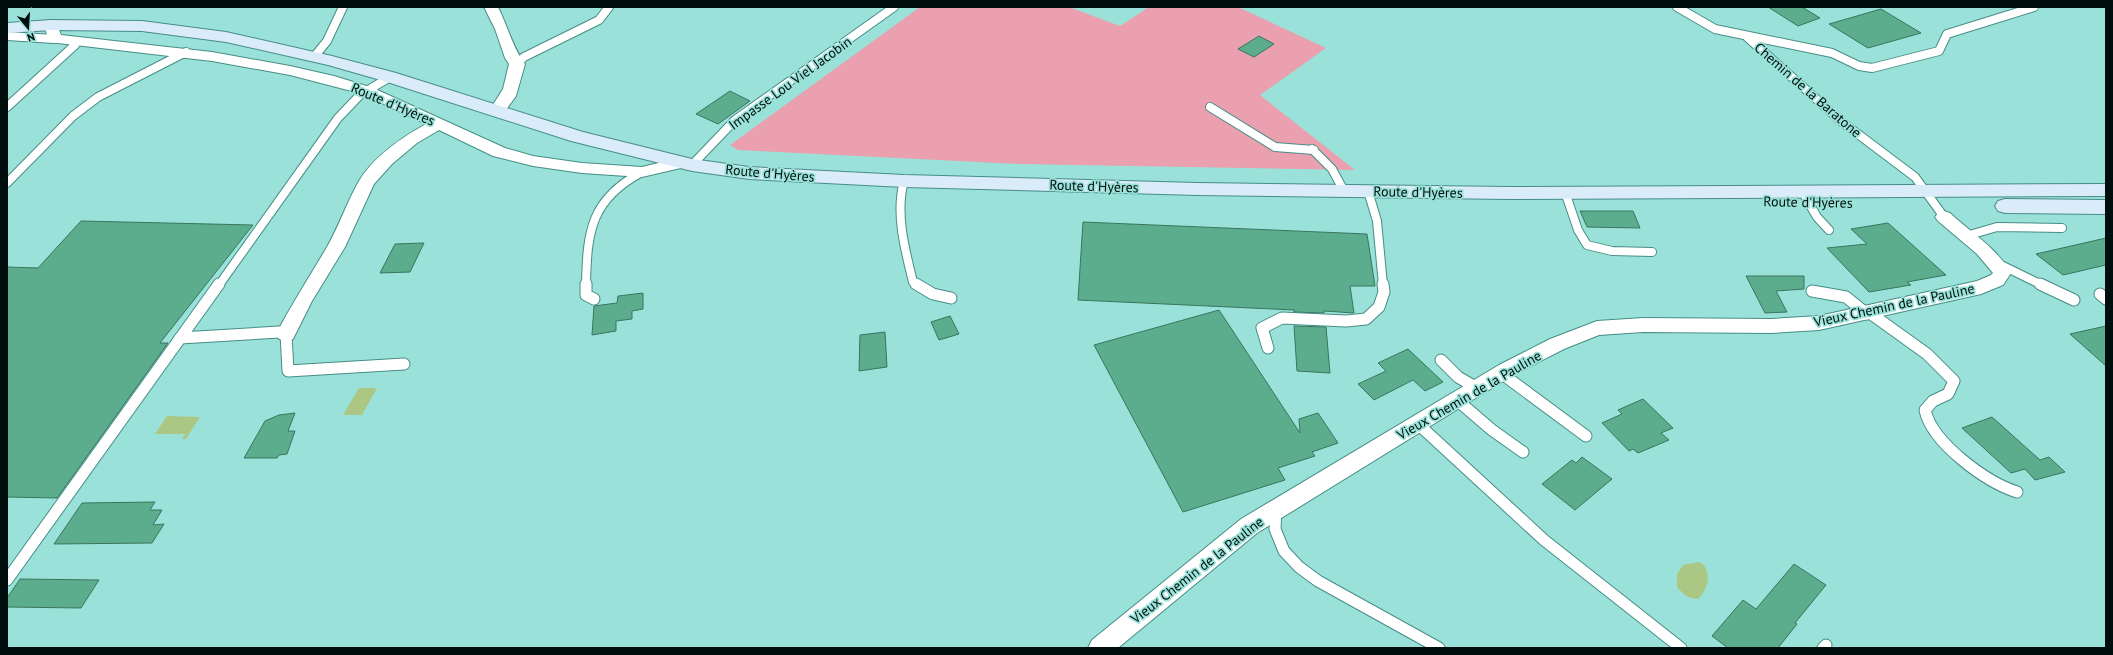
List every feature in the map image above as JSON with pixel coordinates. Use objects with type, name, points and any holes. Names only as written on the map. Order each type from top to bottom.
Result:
[{"type":"main road","name":"Route d'Hyères","points":[[7,28],[53,32],[96,25],[142,26],[190,31],[314,57],[390,76],[578,136],[685,164],[749,173],[904,181],[1197,189],[1566,195],[1806,196],[1935,205],[2106,208]]},
{"type":"main road","name":"Route d'Hyères","points":[[1935,205],[2106,190]]},
{"type":"street","points":[[491,7],[502,29],[512,58],[517,64],[515,76],[506,103],[497,111]]},
{"type":"street","name":"Route d'Hyères","points":[[53,32],[77,41],[186,52],[296,70],[368,91],[498,152],[533,160],[582,168],[642,172],[685,164]]},
{"type":"street","points":[[286,334],[302,300],[336,247],[367,182],[386,160],[406,143],[438,124]]},
{"type":"street","points":[[1935,205],[1953,227],[1966,236],[1997,263]]},
{"type":"street","name":"Vieux Chemin de la Pauline","points":[[1100,648],[1249,526],[1501,373],[1557,344],[1597,328],[1643,325],[1780,326],[1819,323],[1981,287],[1997,280],[2002,273],[1997,263]]},
{"type":"lane","points":[[314,57],[327,41],[343,7]]},
{"type":"lane","points":[[517,64],[524,57],[599,20],[609,7]]},
{"type":"lane","name":"Impasse Lou Viel Jacobin","points":[[685,164],[735,120],[819,62],[894,7]]},
{"type":"lane","name":"Chemin de la Baratone","points":[[1677,7],[1715,29],[1745,36],[1842,122],[1915,178],[1935,205]]},
{"type":"lane","points":[[1745,36],[1832,54],[1860,66],[1872,68],[1939,51],[1947,34],[2034,7]]},
{"type":"lane","points":[[7,36],[53,32]]},
{"type":"lane","points":[[7,107],[77,41]]},
{"type":"lane","points":[[7,183],[73,116],[98,97],[186,52]]},
{"type":"lane","points":[[7,580],[338,118],[360,95],[390,76]]},
{"type":"lane","points":[[1210,108],[1275,147],[1313,149],[1332,169],[1344,191]]},
{"type":"lane","points":[[594,299],[586,295],[585,279],[592,228],[601,205],[619,187],[642,172]]},
{"type":"lane","points":[[904,181],[900,196],[905,251],[913,282],[934,294],[950,298]]},
{"type":"lane","points":[[1268,348],[1262,328],[1282,318],[1346,321],[1366,319],[1379,307],[1384,292],[1380,266],[1377,221],[1368,191]]},
{"type":"lane","points":[[1566,195],[1578,230],[1587,245],[1612,251],[1652,252]]},
{"type":"lane","points":[[1806,196],[1817,217],[1829,230]]},
{"type":"lane","points":[[1966,236],[1997,227],[2062,228]]},
{"type":"lane","points":[[1997,263],[2074,300]]},
{"type":"lane","points":[[1812,291],[1846,297],[1927,354],[1954,381],[1948,394],[1933,402],[1924,410],[1930,426],[1979,473],[2009,491],[2017,492]]},
{"type":"lane","points":[[180,338],[279,332],[286,334],[288,371],[404,364]]},
{"type":"lane","points":[[1440,360],[1458,377],[1477,388]]},
{"type":"lane","points":[[1501,373],[1586,436]]},
{"type":"lane","points":[[1457,400],[1523,452]]},
{"type":"lane","points":[[1418,424],[1429,436],[1544,540],[1681,648]]},
{"type":"lane","points":[[1276,510],[1275,529],[1278,537],[1284,551],[1299,567],[1318,581],[1439,648]]},
{"type":"shaded area","points":[[920,7],[1069,7],[1120,26],[1149,7],[1238,7],[1326,48],[1260,95],[1355,170],[1020,164],[738,150],[730,145]]},
{"type":"shaded area","points":[[359,388],[377,388],[362,415],[343,415]]},
{"type":"shaded area","points":[[167,416],[200,417],[186,439],[182,439],[185,434],[155,434]]},
{"type":"shaded area","points":[[1699,562],[1704,565],[1708,578],[1704,591],[1698,599],[1694,599],[1686,596],[1677,587],[1677,574],[1683,565]]},
{"type":"building","points":[[1768,7],[1802,7],[1820,18],[1798,26]]},
{"type":"building","points":[[1881,9],[1921,33],[1868,48],[1829,24]]},
{"type":"building","points":[[1259,36],[1274,44],[1254,57],[1238,49]]},
{"type":"building","points":[[730,91],[750,101],[718,124],[696,114]]},
{"type":"building","points":[[1580,211],[1633,211],[1640,228],[1587,227]]},
{"type":"building","points":[[81,221],[253,225],[160,343],[168,343],[57,498],[7,497],[7,267],[38,268]]},
{"type":"building","points":[[1083,222],[1367,234],[1375,286],[1350,286],[1354,313],[1324,311],[1324,313],[1294,312],[1294,310],[1078,300]]},
{"type":"building","points":[[1888,223],[1946,275],[1907,282],[1911,285],[1869,292],[1827,248],[1867,244],[1851,229]]},
{"type":"building","points":[[2106,238],[2106,265],[2063,275],[2036,254]]},
{"type":"building","points":[[424,243],[410,272],[380,273],[395,244]]},
{"type":"building","points":[[1746,276],[1804,276],[1804,289],[1776,291],[1787,312],[1765,313]]},
{"type":"building","points":[[643,293],[643,309],[632,311],[632,319],[616,321],[616,331],[592,335],[594,306],[617,303],[618,296]]},
{"type":"building","points":[[1219,310],[1300,433],[1299,419],[1318,413],[1338,443],[1312,452],[1315,456],[1278,468],[1285,480],[1183,512],[1094,345]]},
{"type":"building","points":[[950,316],[959,334],[939,340],[931,322]]},
{"type":"building","points":[[1294,326],[1326,327],[1330,373],[1297,371]]},
{"type":"building","points":[[2106,326],[2106,366],[2070,334]]},
{"type":"building","points":[[885,332],[887,367],[859,371],[860,335]]},
{"type":"building","points":[[1408,349],[1443,382],[1425,391],[1413,380],[1374,400],[1358,384],[1386,371],[1378,363]]},
{"type":"building","points":[[1643,399],[1673,428],[1661,433],[1669,440],[1638,453],[1633,449],[1629,451],[1602,423],[1622,414],[1618,410]]},
{"type":"building","points":[[295,413],[288,431],[295,431],[287,454],[279,455],[277,458],[244,458],[265,421],[279,415]]},
{"type":"building","points":[[1992,417],[2040,460],[2049,457],[2065,472],[2035,480],[2025,469],[2011,473],[1962,428]]},
{"type":"building","points":[[1582,457],[1612,479],[1575,510],[1542,484],[1572,460],[1576,463]]},
{"type":"building","points":[[155,502],[150,510],[162,510],[153,525],[164,524],[152,543],[54,544],[82,503]]},
{"type":"building","points":[[1794,564],[1826,585],[1795,623],[1797,624],[1778,648],[1728,648],[1712,636],[1743,600],[1756,609]]},
{"type":"building","points":[[20,579],[99,580],[81,608],[7,607],[7,598]]}]
